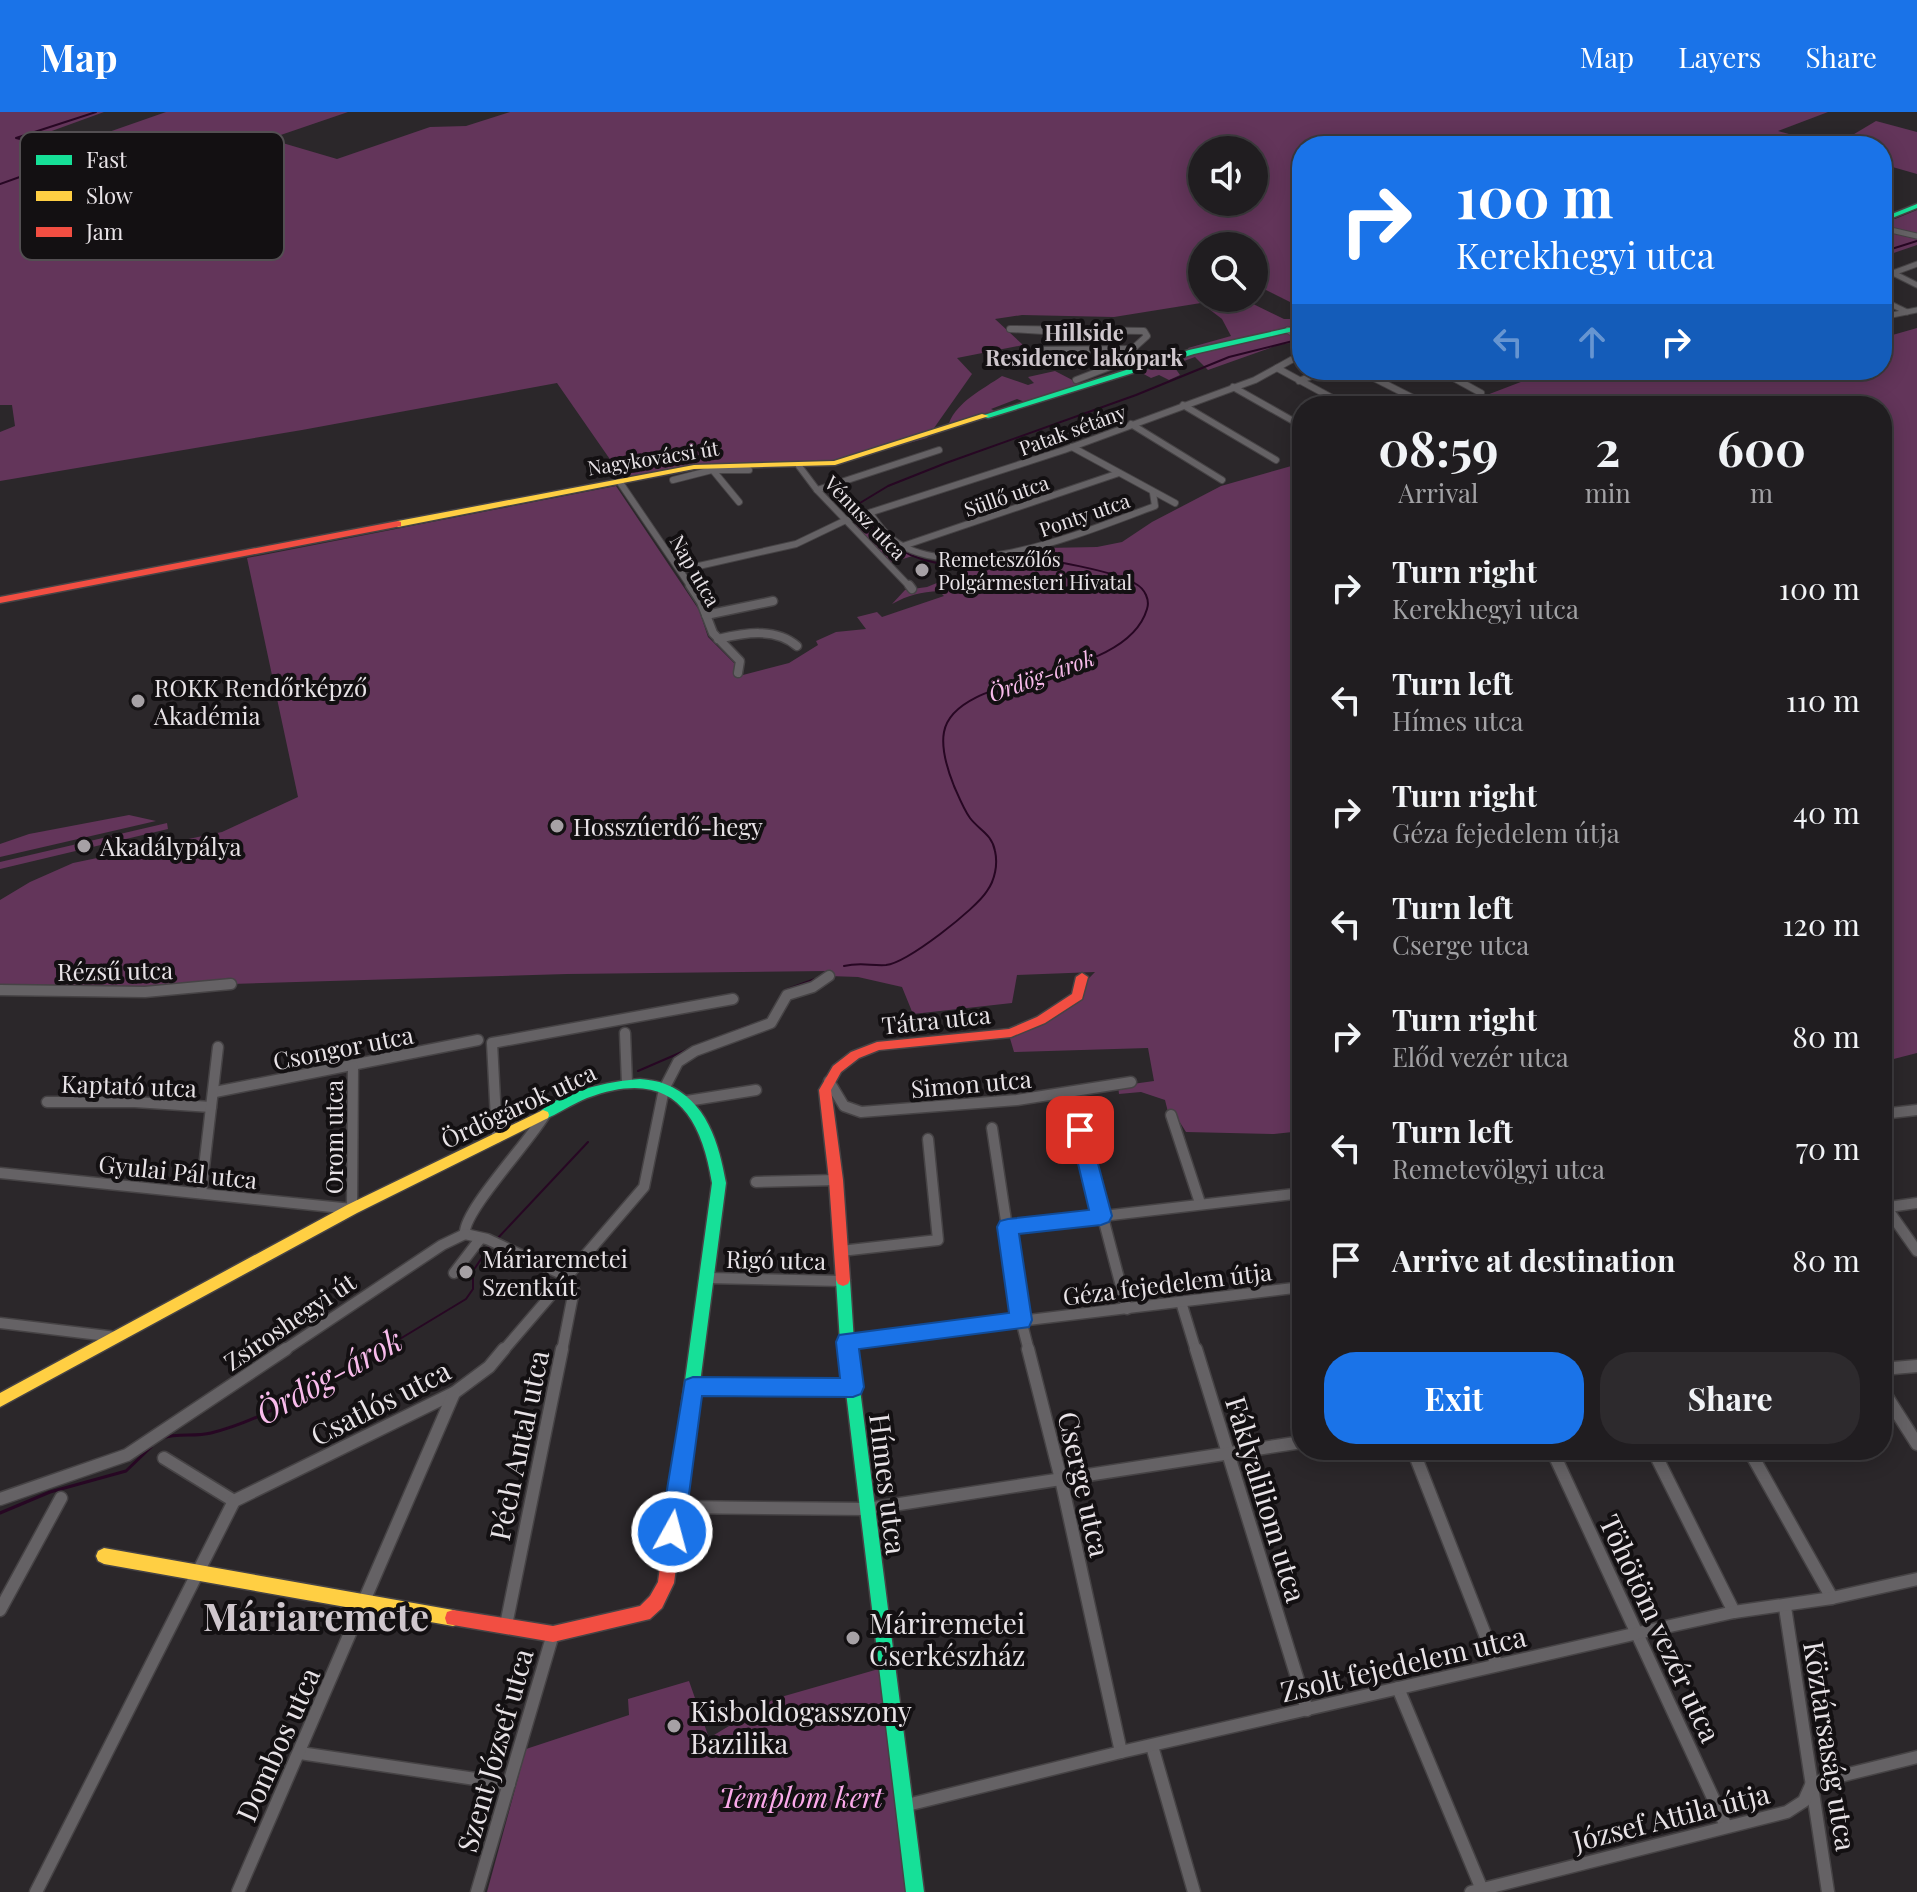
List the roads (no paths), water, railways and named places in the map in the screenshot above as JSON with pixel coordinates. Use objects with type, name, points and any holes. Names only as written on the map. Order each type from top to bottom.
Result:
[{"type":"street","points":[[1892,216],[1917,206]]},
{"type":"street","points":[[1892,230],[1916,235]]},
{"type":"street","points":[[1893,273],[1917,264]]},
{"type":"street","points":[[1893,273],[1917,285]]},
{"type":"street","points":[[1892,305],[1907,312]]},
{"type":"street","points":[[1892,315],[1917,310]]},
{"type":"street","points":[[1044,331],[1010,329],[1015,332],[1135,330],[1148,334],[1131,349],[1127,356],[1131,362],[1076,380]]},
{"type":"street","name":"Nagykovácsi út","points":[[0,600],[619,481],[710,468],[799,466],[846,461],[1192,352],[1292,334]]},
{"type":"street","points":[[1036,350],[1131,349]]},
{"type":"street","points":[[1053,361],[1086,350]]},
{"type":"street","name":"Patak sétány","points":[[681,570],[796,544],[849,519],[1072,447],[1233,387],[1292,360]]},
{"type":"street","points":[[1277,368],[1292,377]]},
{"type":"street","points":[[1378,380],[1409,396]]},
{"type":"street","points":[[1457,380],[1481,393]]},
{"type":"street","points":[[1299,381],[1328,396]]},
{"type":"street","points":[[1233,387],[1292,420]]},
{"type":"street","points":[[1183,405],[1276,460]]},
{"type":"street","points":[[1131,424],[1222,480]]},
{"type":"street","points":[[1072,447],[1175,503]]},
{"type":"street","points":[[817,490],[939,450]]},
{"type":"street","name":"Vénusz utca","points":[[799,466],[817,490],[849,519],[912,589]]},
{"type":"street","points":[[673,480],[710,468],[749,470]]},
{"type":"street","points":[[710,468],[739,502]]},
{"type":"street","name":"Süllő utca","points":[[903,546],[1119,473]]},
{"type":"street","name":"Nap utca","points":[[619,481],[681,570],[718,639],[740,661],[738,673]]},
{"type":"street","name":"Ponty utca","points":[[903,546],[945,559],[960,559],[1047,545],[1155,506],[1153,493]]},
{"type":"street","points":[[870,513],[903,546]]},
{"type":"street","points":[[706,615],[773,601]]},
{"type":"street","points":[[718,639],[744,634],[783,636],[791,638],[797,646]]},
{"type":"street","name":"Csatlós utca","points":[[234,1501],[454,1393],[489,1367],[644,1187],[664,1089],[682,1059],[695,1051],[771,1023],[785,997],[813,987],[829,976]]},
{"type":"street","name":"Tátra utca","points":[[829,1081],[854,1058],[884,1044],[1002,1035],[1042,1021],[1078,996],[1082,977]]},
{"type":"street","name":"Rézsű utca","points":[[0,990],[145,992],[231,984]]},
{"type":"street","points":[[497,1138],[492,1043],[733,999]]},
{"type":"street","points":[[625,1033],[627,1083]]},
{"type":"street","name":"Csongor utca","points":[[215,1092],[478,1040]]},
{"type":"street","points":[[201,1193],[218,1047]]},
{"type":"street","name":"Orom utca","points":[[352,1209],[353,1066]]},
{"type":"street","name":"Simon utca","points":[[829,1081],[844,1106],[861,1112],[1017,1100],[1131,1082]]},
{"type":"street","name":"Hímes utca","points":[[829,1081],[825,1090],[826,1112],[836,1180],[847,1342],[915,1892]]},
{"type":"street","name":"Ördögárok utca","points":[[0,1400],[352,1209],[589,1092],[627,1083],[664,1089],[687,1101],[708,1128],[718,1159],[719,1183],[666,1583],[656,1605]]},
{"type":"street","points":[[687,1101],[756,1090]]},
{"type":"street","name":"Kaptató utca","points":[[47,1102],[87,1105],[105,1101],[151,1101],[211,1107]]},
{"type":"street","points":[[1892,1113],[1917,1110]]},
{"type":"street","points":[[546,1113],[537,1130],[469,1215],[464,1228],[465,1234],[501,1246],[568,1277]]},
{"type":"street","points":[[1171,1115],[1200,1203]]},
{"type":"street","name":"Cserge utca","points":[[992,1128],[1021,1320],[1061,1479],[1121,1752]]},
{"type":"street","points":[[1080,1130],[1127,1309]]},
{"type":"street","points":[[841,1251],[938,1240],[928,1139]]},
{"type":"street","name":"Gyulai Pál utca","points":[[0,1173],[352,1209]]},
{"type":"street","points":[[756,1182],[836,1180]]},
{"type":"street","points":[[1008,1227],[1292,1194]]},
{"type":"street","points":[[1892,1207],[1917,1203]]},
{"type":"street","points":[[1892,1218],[1917,1251]]},
{"type":"street","name":"Zsíroshegyi út","points":[[0,1499],[127,1455],[442,1245],[465,1234]]},
{"type":"street","points":[[454,1273],[484,1239]]},
{"type":"street","name":"Péch Antal utca","points":[[506,1625],[574,1290],[568,1277]]},
{"type":"street","name":"Rigó utca","points":[[708,1278],[842,1281]]},
{"type":"street","name":"Géza fejedelem útja","points":[[847,1342],[1292,1288]]},
{"type":"street","name":"Fáklyaliliom utca","points":[[1181,1302],[1307,1710]]},
{"type":"street","points":[[0,1323],[116,1337]]},
{"type":"street","points":[[1892,1368],[1917,1366]]},
{"type":"street","points":[[693,1386],[853,1387]]},
{"type":"street","name":"Dombos utca","points":[[238,1892],[454,1393]]},
{"type":"street","points":[[1892,1405],[1917,1444]]},
{"type":"street","points":[[675,1507],[867,1509],[1292,1444]]},
{"type":"street","points":[[36,1892],[234,1501],[164,1458]]},
{"type":"street","points":[[1417,1460],[1497,1665]]},
{"type":"street","name":"Töhötöm vezér utca","points":[[1557,1460],[1726,1826]]},
{"type":"street","points":[[1658,1460],[1734,1612]]},
{"type":"street","points":[[1755,1460],[1832,1598]]},
{"type":"street","points":[[0,1610],[61,1498]]},
{"type":"street","points":[[104,1556],[553,1634]]},
{"type":"street","name":"Zsolt fejedelem utca","points":[[903,1806],[1121,1752],[1638,1633],[1734,1612],[1832,1598],[1917,1579]]},
{"type":"street","name":"Szent József utca","points":[[477,1892],[553,1634],[639,1616],[656,1605]]},
{"type":"street","name":"Köztársaság utca","points":[[1785,1607],[1828,1892]]},
{"type":"street","points":[[1398,1688],[1478,1891]]},
{"type":"street","points":[[1152,1746],[1194,1892]]},
{"type":"street","points":[[300,1753],[509,1784]]},
{"type":"street","points":[[1812,1783],[1917,1757]]},
{"type":"street","name":"József Attila útja","points":[[1478,1891],[1787,1812],[1804,1801],[1812,1783]]},
{"type":"waterway","points":[[34,132],[96,112]]},
{"type":"waterway","points":[[20,137],[16,138],[20,139]]},
{"type":"waterway","points":[[0,184],[20,177]]},
{"type":"waterway","name":"Ördög-árok","points":[[1892,249],[1917,241]]},
{"type":"waterway","name":"Ördög-árok","points":[[844,966],[886,965],[909,955],[970,910],[992,882],[996,861],[993,845],[966,811],[946,759],[944,732],[955,712],[978,697],[1008,685],[1108,651],[1132,633],[1148,606],[1144,592],[1136,584],[1079,566],[1030,558],[960,565],[922,559],[887,541],[855,511],[855,506],[888,486],[946,463],[1136,395],[1229,357],[1292,341]]},
{"type":"waterway","name":"Ördög-árok","points":[[775,1006],[785,990],[815,979]]},
{"type":"waterway","name":"Ördög-árok","points":[[734,1031],[750,1025]]},
{"type":"waterway","name":"Ördög-árok","points":[[638,1071],[705,1042]]},
{"type":"waterway","name":"Ördög-árok","points":[[496,1240],[588,1142]]},
{"type":"waterway","name":"Ördög-árok","points":[[380,1351],[466,1299],[473,1289],[473,1271],[491,1244]]},
{"type":"waterway","name":"Ördög-árok","points":[[162,1438],[199,1435],[233,1427],[299,1396],[384,1349]]},
{"type":"waterway","name":"Ördög-árok","points":[[0,1513],[50,1492],[126,1471],[151,1447]]},
{"type":"place","name":"Remeteszőlős Polgármesteri Hivatal","points":[[922,570]]},
{"type":"place","name":"ROKK Rendőrképző Akadémia","points":[[138,701]]},
{"type":"place","name":"Hosszúerdő-hegy","points":[[557,826]]},
{"type":"place","name":"Akadálypálya","points":[[84,846]]},
{"type":"place","name":"Máriaremetei Szentkút","points":[[466,1272]]},
{"type":"place","name":"Máriremetei Cserkészház","points":[[853,1638]]},
{"type":"place","name":"Kisboldogasszony Bazilika","points":[[674,1726]]},
{"type":"district","name":"Hillside Residence lakópark","points":[[1084,344]]},
{"type":"district","name":"Máriaremete","points":[[316,1615]]},
{"type":"park label","name":"Templom kert","points":[[801,1796]]}]
